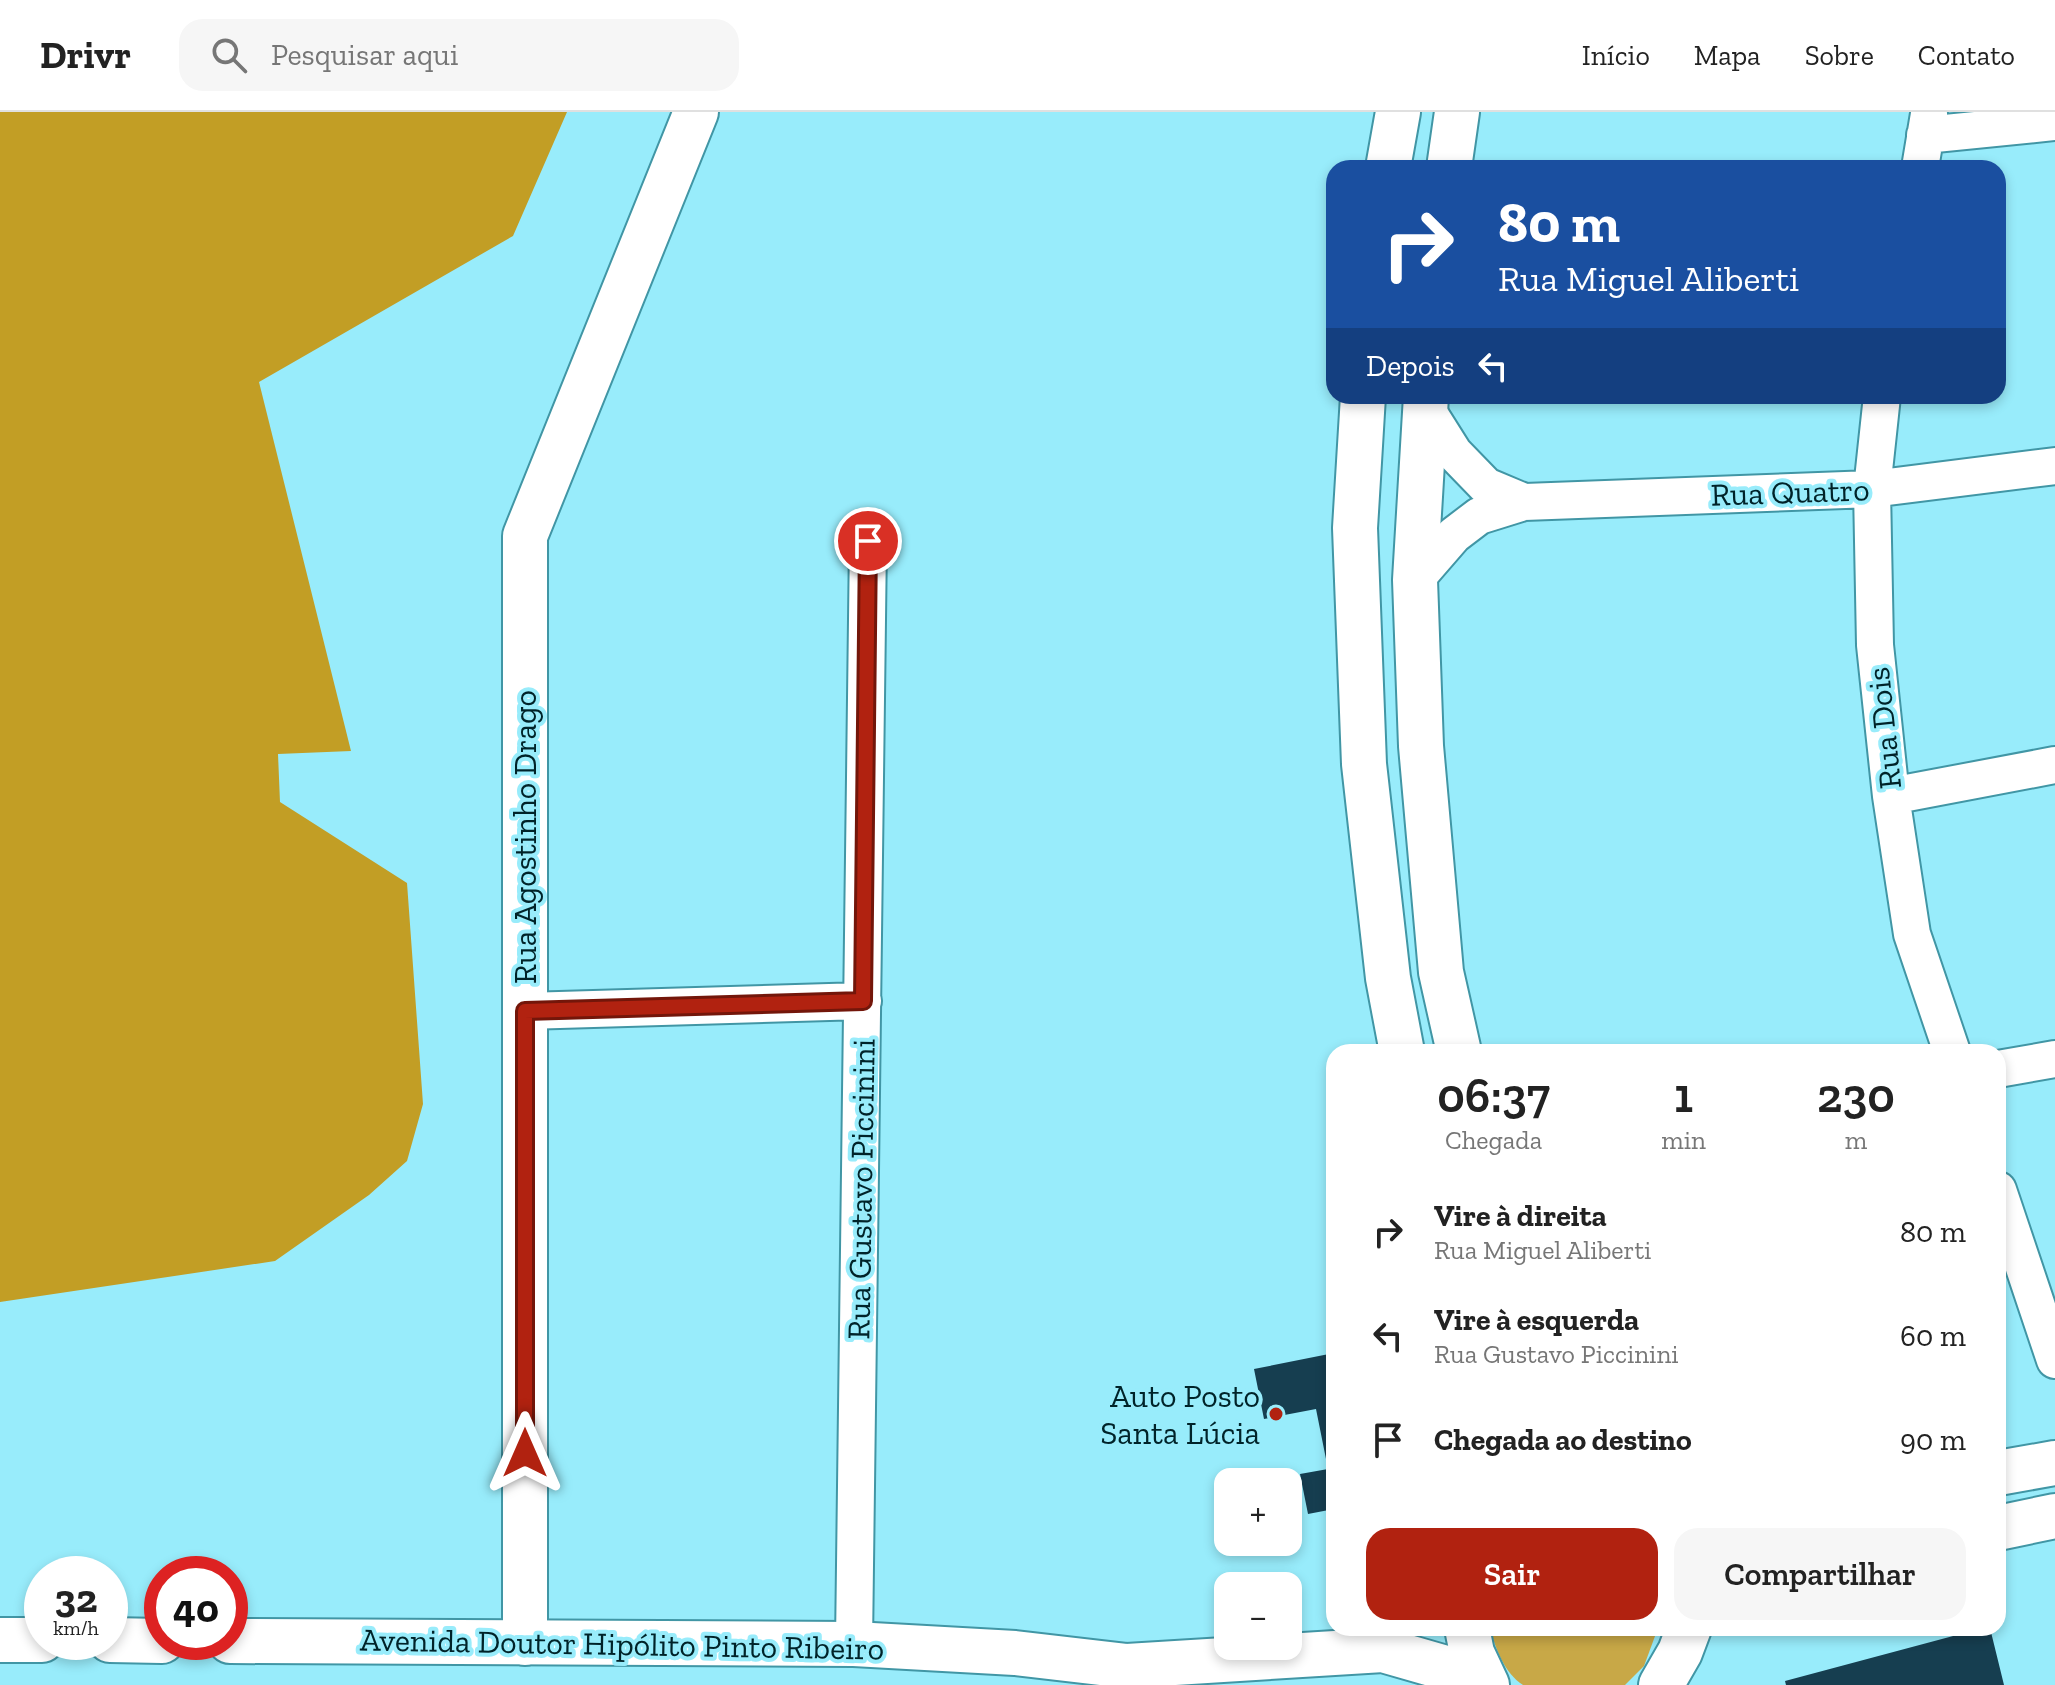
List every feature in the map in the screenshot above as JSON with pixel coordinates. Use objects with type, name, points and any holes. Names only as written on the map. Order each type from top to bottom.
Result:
[{"type":"main road","name":"Rua Agostinho Drago","points":[[525,1643],[525,536],[696,112]]},
{"type":"main road","points":[[1389,160],[1398,112]]},
{"type":"main road","points":[[1450,160],[1457,112]]},
{"type":"main road","points":[[1363,404],[1355,528],[1364,764],[1388,978],[1400,1044]]},
{"type":"main road","points":[[1425,404],[1415,580],[1421,746],[1441,972],[1457,1044]]},
{"type":"main road","points":[[2006,1526],[2055,1516]]},
{"type":"main road","points":[[1302,1626],[1326,1624]]},
{"type":"main road","name":"Avenida Doutor Hipólito Pinto Ribeiro","points":[[1015,1653],[1214,1634]]},
{"type":"main road","points":[[1469,1636],[1472,1653],[1486,1684]]},
{"type":"main road","points":[[0,1640],[24,1640]]},
{"type":"main road","name":"Avenida Doutor Hipólito Pinto Ribeiro","points":[[248,1641],[854,1644],[1015,1653],[1127,1666],[1383,1650],[1486,1684]]},
{"type":"street","points":[[1925,138],[2055,122]]},
{"type":"street","name":"Rua Quatro","points":[[1427,404],[1454,453],[1486,486],[1524,502]]},
{"type":"street","name":"Rua Dois","points":[[1881,404],[1872,489],[1875,645],[1891,796],[1912,934],[1949,1044]]},
{"type":"street","name":"Rua Quatro","points":[[1415,580],[1454,535],[1479,516],[1524,502],[1872,489],[2055,466]]},
{"type":"street","name":"Rua Gustavo Piccinini","points":[[854,1644],[868,541]]},
{"type":"street","points":[[1891,796],[2055,765]]},
{"type":"street","points":[[525,1011],[863,1001]]},
{"type":"street","points":[[2006,1068],[2055,1059]]},
{"type":"street","points":[[2006,1213],[2053,1351]]},
{"type":"shaded area","points":[[0,112],[567,112],[513,236],[259,382],[351,751],[278,754],[280,802],[407,883],[423,1104],[407,1161],[369,1195],[275,1261],[0,1302]]},
{"type":"shaded area","points":[[1493,1636],[1655,1636],[1644,1666],[1625,1685],[1523,1685],[1506,1667]]},
{"type":"building","name":"Auto Posto Santa Lúcia","points":[[1326,1355],[1326,1459],[1316,1409],[1264,1419],[1254,1369]]},
{"type":"building","name":"Auto Posto Santa Lúcia","points":[[1326,1469],[1326,1511],[1308,1514],[1302,1474]]},
{"type":"building","points":[[1953,1636],[1992,1636],[2004,1685],[1786,1685],[1785,1681]]},
{"type":"place","name":"Auto Posto Santa Lúcia","points":[[1276,1414]]},
{"type":"route","points":[[525,1453],[525,1011],[863,1001],[868,541]]}]
